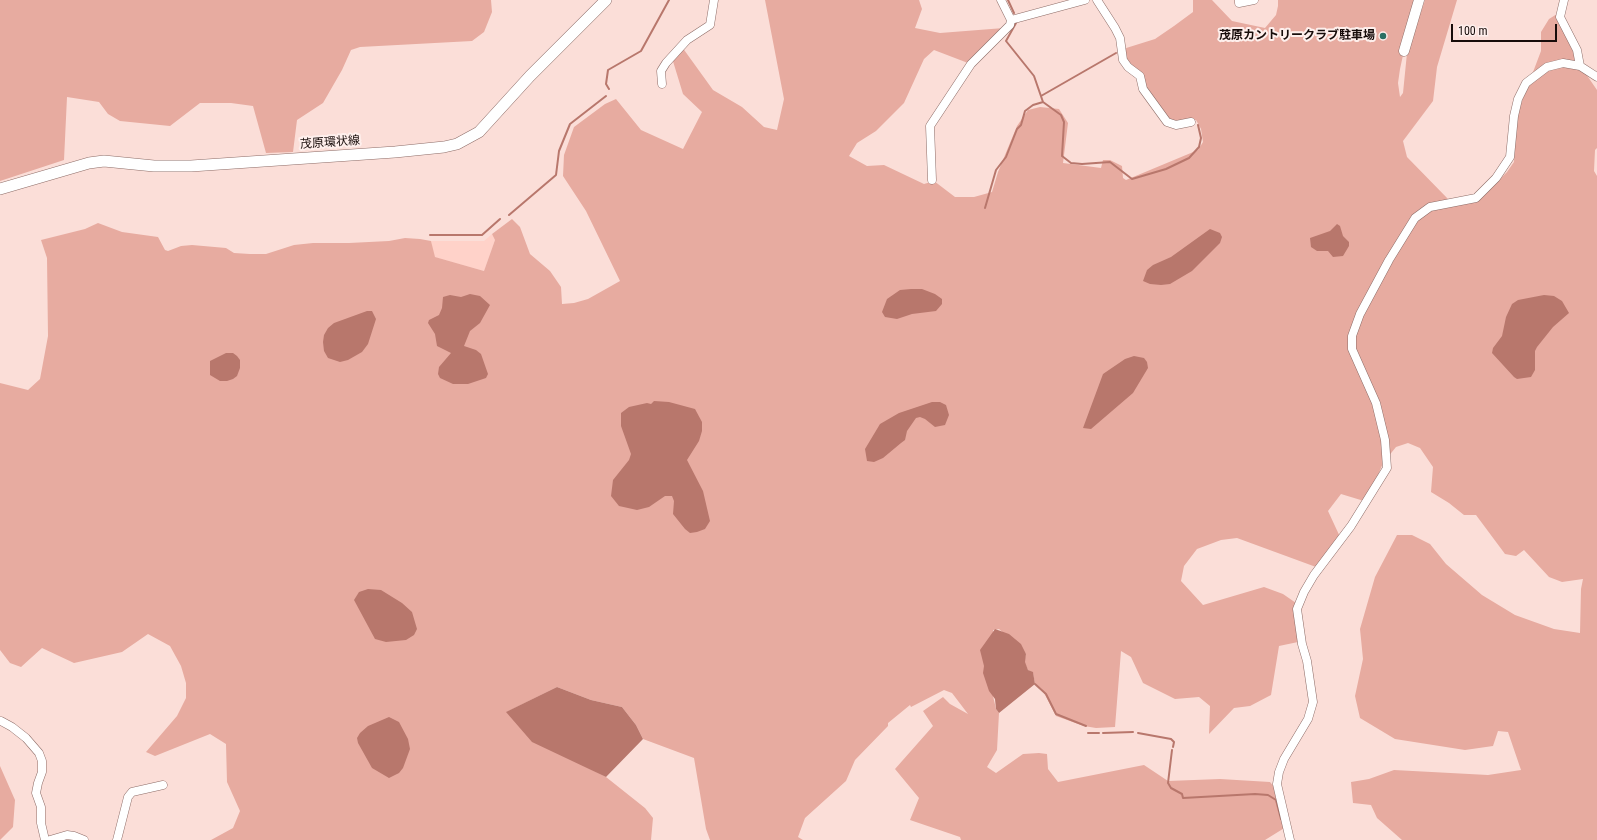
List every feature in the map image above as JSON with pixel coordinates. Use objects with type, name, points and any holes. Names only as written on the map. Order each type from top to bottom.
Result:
[{"type":"main road","name":"茂原環状線","points":[[0,189],[82,165],[104,161],[154,166],[191,166],[396,152],[444,147],[457,144],[479,132],[535,71],[606,0]]},
{"type":"street","points":[[662,84],[661,71],[666,63],[687,40],[710,25],[714,0]]},
{"type":"street","points":[[932,180],[930,126],[933,119],[971,64],[1010,25],[1011,20],[1002,0]]},
{"type":"street","points":[[1011,20],[1085,0]]},
{"type":"street","points":[[1097,0],[1118,33],[1123,60],[1128,67],[1140,76],[1143,90],[1167,122],[1176,125],[1191,122]]},
{"type":"street","points":[[1239,0],[1239,3],[1254,0]]},
{"type":"street","points":[[1404,52],[1419,0]]},
{"type":"street","points":[[1564,0],[1560,17],[1577,50],[1580,66]]},
{"type":"street","points":[[1290,840],[1277,784],[1279,772],[1284,759],[1308,719],[1313,702],[1308,661],[1302,644],[1297,609],[1304,592],[1314,575],[1351,526],[1387,468],[1384,440],[1376,403],[1352,349],[1352,336],[1360,314],[1389,260],[1415,218],[1430,207],[1476,198],[1496,178],[1510,157],[1514,116],[1518,99],[1526,83],[1547,67],[1563,63],[1580,66],[1597,77]]},
{"type":"street","points":[[1,721],[12,727],[26,738],[39,753],[42,761],[42,772],[36,793],[41,807],[40,823],[45,840]]},
{"type":"street","points":[[116,840],[128,797],[132,792],[162,786]]},
{"type":"street","points":[[50,840],[67,835],[84,840]]},
{"type":"shaded area","points":[[0,0],[491,0],[492,12],[484,32],[472,41],[360,47],[351,50],[342,70],[323,103],[297,120],[293,152],[266,153],[253,106],[231,103],[200,103],[170,126],[120,121],[108,114],[99,102],[67,97],[64,160],[0,181]]},
{"type":"shaded area","points":[[765,0],[919,0],[922,9],[915,28],[940,33],[1004,28],[968,63],[934,50],[924,59],[904,103],[876,131],[857,143],[849,156],[867,166],[884,165],[924,184],[934,181],[955,197],[974,197],[992,192],[998,172],[1017,126],[1028,110],[1040,107],[1059,109],[1068,123],[1063,163],[1101,168],[1103,160],[1110,160],[1122,166],[1123,178],[1126,180],[1198,150],[1203,142],[1201,129],[1196,120],[1167,121],[1127,65],[1123,49],[1155,39],[1174,26],[1193,12],[1193,0],[1212,0],[1232,21],[1265,28],[1276,15],[1278,0],[1415,0],[1400,69],[1398,83],[1400,97],[1403,93],[1407,53],[1425,0],[1457,0],[1437,67],[1433,101],[1403,141],[1407,157],[1448,199],[1477,202],[1507,172],[1514,162],[1516,117],[1541,51],[1541,32],[1549,19],[1557,14],[1577,61],[1597,90],[1597,148],[1595,150],[1594,171],[1597,176],[1597,840],[1402,840],[1377,818],[1371,805],[1353,803],[1351,782],[1369,779],[1394,770],[1488,775],[1521,770],[1508,732],[1498,731],[1493,746],[1465,750],[1395,739],[1360,718],[1355,696],[1363,659],[1360,629],[1375,577],[1397,535],[1412,535],[1430,544],[1446,564],[1482,595],[1515,615],[1554,629],[1580,633],[1581,589],[1583,579],[1562,582],[1549,577],[1524,550],[1516,556],[1505,554],[1476,515],[1464,515],[1449,503],[1431,492],[1433,467],[1420,448],[1408,443],[1396,447],[1383,463],[1364,501],[1341,494],[1328,511],[1341,539],[1316,567],[1237,538],[1221,540],[1197,549],[1184,566],[1181,581],[1203,605],[1264,587],[1283,594],[1296,603],[1298,642],[1279,646],[1271,695],[1250,706],[1234,708],[1209,734],[1210,706],[1199,697],[1175,699],[1143,683],[1131,657],[1121,651],[1115,727],[1096,728],[1084,726],[1056,716],[1043,691],[1035,684],[1033,673],[1028,670],[1024,662],[1026,654],[999,629],[993,630],[993,696],[996,709],[999,713],[997,750],[987,767],[996,773],[1023,754],[1039,753],[1047,754],[1048,769],[1058,782],[1144,765],[1168,781],[1220,779],[1270,782],[1275,788],[1286,827],[1265,840],[961,840],[960,837],[910,820],[919,798],[895,769],[933,726],[923,711],[943,697],[950,704],[968,714],[952,693],[944,690],[911,707],[910,705],[888,723],[888,726],[855,760],[846,781],[805,818],[798,837],[803,840],[710,840],[706,829],[694,758],[643,739],[636,725],[622,707],[591,700],[557,687],[507,712],[575,761],[606,777],[645,808],[653,818],[651,840],[211,840],[233,828],[240,811],[227,782],[226,744],[210,734],[155,756],[146,752],[177,716],[186,698],[186,683],[181,666],[170,646],[148,634],[122,652],[74,663],[42,648],[21,667],[10,663],[0,650],[0,383],[28,390],[40,379],[48,336],[47,258],[41,240],[85,229],[98,223],[122,232],[158,237],[165,250],[168,251],[181,246],[192,245],[226,248],[234,253],[266,254],[294,245],[313,243],[389,241],[405,238],[420,239],[431,241],[435,257],[484,271],[495,240],[492,234],[512,219],[520,227],[530,254],[550,271],[561,287],[562,304],[574,303],[588,299],[620,281],[586,211],[563,176],[564,155],[574,127],[605,104],[616,99],[641,130],[683,149],[702,112],[683,94],[672,58],[682,47],[713,90],[742,107],[764,127],[777,130],[784,99]]},
{"type":"shaded area","points":[[1337,224],[1340,226],[1343,236],[1349,242],[1349,246],[1343,256],[1333,257],[1328,251],[1317,251],[1311,247],[1310,238],[1330,231]]},
{"type":"shaded area","points":[[1210,229],[1220,233],[1222,237],[1220,243],[1192,271],[1170,284],[1150,284],[1143,281],[1147,270],[1153,265],[1171,257]]},
{"type":"shaded area","points":[[492,234],[495,240],[484,271],[434,257],[431,241],[484,241]]},
{"type":"shaded area","points":[[922,289],[935,294],[942,299],[942,304],[936,311],[912,314],[897,319],[885,317],[882,312],[887,299],[900,290]]},
{"type":"shaded area","points":[[470,294],[480,296],[490,305],[480,323],[470,331],[464,346],[476,350],[481,354],[488,374],[486,378],[468,384],[453,384],[440,378],[438,374],[439,367],[451,353],[437,346],[435,334],[428,323],[429,320],[439,315],[442,308],[443,297],[450,295],[461,297]]},
{"type":"shaded area","points":[[1544,295],[1554,296],[1562,301],[1569,313],[1553,327],[1537,347],[1535,351],[1535,370],[1531,377],[1517,379],[1492,353],[1493,348],[1502,336],[1506,317],[1512,304],[1518,300]]},
{"type":"shaded area","points":[[367,311],[372,311],[376,319],[368,344],[362,352],[348,360],[340,362],[328,358],[324,351],[323,342],[324,335],[328,328],[334,323]]},
{"type":"shaded area","points":[[226,353],[233,353],[237,356],[240,360],[240,368],[237,376],[233,379],[220,381],[210,375],[210,361]]},
{"type":"shaded area","points":[[1134,356],[1144,358],[1147,362],[1148,368],[1133,393],[1091,429],[1083,428],[1103,374],[1125,359]]},
{"type":"shaded area","points":[[654,401],[669,402],[695,409],[702,422],[702,431],[699,441],[687,460],[703,491],[710,521],[705,529],[697,532],[690,533],[673,514],[674,501],[672,496],[665,496],[649,507],[637,510],[619,506],[611,496],[613,480],[629,460],[631,454],[621,426],[621,413],[629,407],[647,403],[651,404]]},
{"type":"shaded area","points":[[932,402],[940,402],[946,405],[949,415],[945,425],[935,427],[925,419],[920,417],[916,418],[907,431],[905,440],[883,458],[874,462],[867,461],[865,449],[880,424],[899,413]]},
{"type":"shaded area","points":[[368,589],[381,590],[402,603],[412,612],[417,629],[414,635],[406,640],[386,642],[375,639],[354,600],[359,592]]},
{"type":"shaded area","points":[[995,629],[1009,634],[1021,644],[1026,654],[1025,662],[1028,670],[1033,672],[1035,684],[999,713],[996,709],[995,699],[989,691],[983,673],[984,666],[980,650]]},
{"type":"shaded area","points":[[557,687],[591,700],[622,707],[636,725],[643,739],[606,777],[532,742],[506,712]]},
{"type":"shaded area","points":[[389,717],[399,722],[408,739],[410,749],[403,768],[399,773],[389,778],[372,768],[358,743],[357,738],[368,726]]},
{"type":"shaded area","points":[[0,766],[15,800],[13,827],[0,840]]},
{"type":"waterway","points":[[609,89],[606,84],[608,70],[641,51],[669,0]]},
{"type":"waterway","points":[[1008,0],[1014,13]]},
{"type":"waterway","points":[[1016,23],[1006,41],[1034,76],[1043,102]]},
{"type":"waterway","points":[[1041,96],[1116,53]]},
{"type":"waterway","points":[[509,215],[556,175],[559,151],[570,124],[606,96]]},
{"type":"waterway","points":[[985,208],[996,170],[1006,157],[1017,129],[1021,125],[1025,111],[1033,105],[1043,102],[1061,115],[1064,122],[1062,156],[1071,163],[1082,164],[1110,162],[1132,179],[1166,169],[1189,158],[1199,147],[1201,138],[1198,125]]},
{"type":"waterway","points":[[430,235],[482,235],[500,219]]},
{"type":"waterway","points":[[1035,684],[1046,694],[1056,714],[1086,726]]},
{"type":"waterway","points":[[1103,733],[1133,732]]},
{"type":"waterway","points":[[1088,733],[1099,733]]},
{"type":"waterway","points":[[1138,733],[1171,739],[1174,742],[1173,747]]},
{"type":"waterway","points":[[1172,750],[1168,783],[1171,788],[1182,794],[1183,798],[1255,794],[1268,795],[1276,800],[1281,819]]},
{"type":"place","name":"茂原カントリークラブ駐車場","points":[[1383,36]]}]
